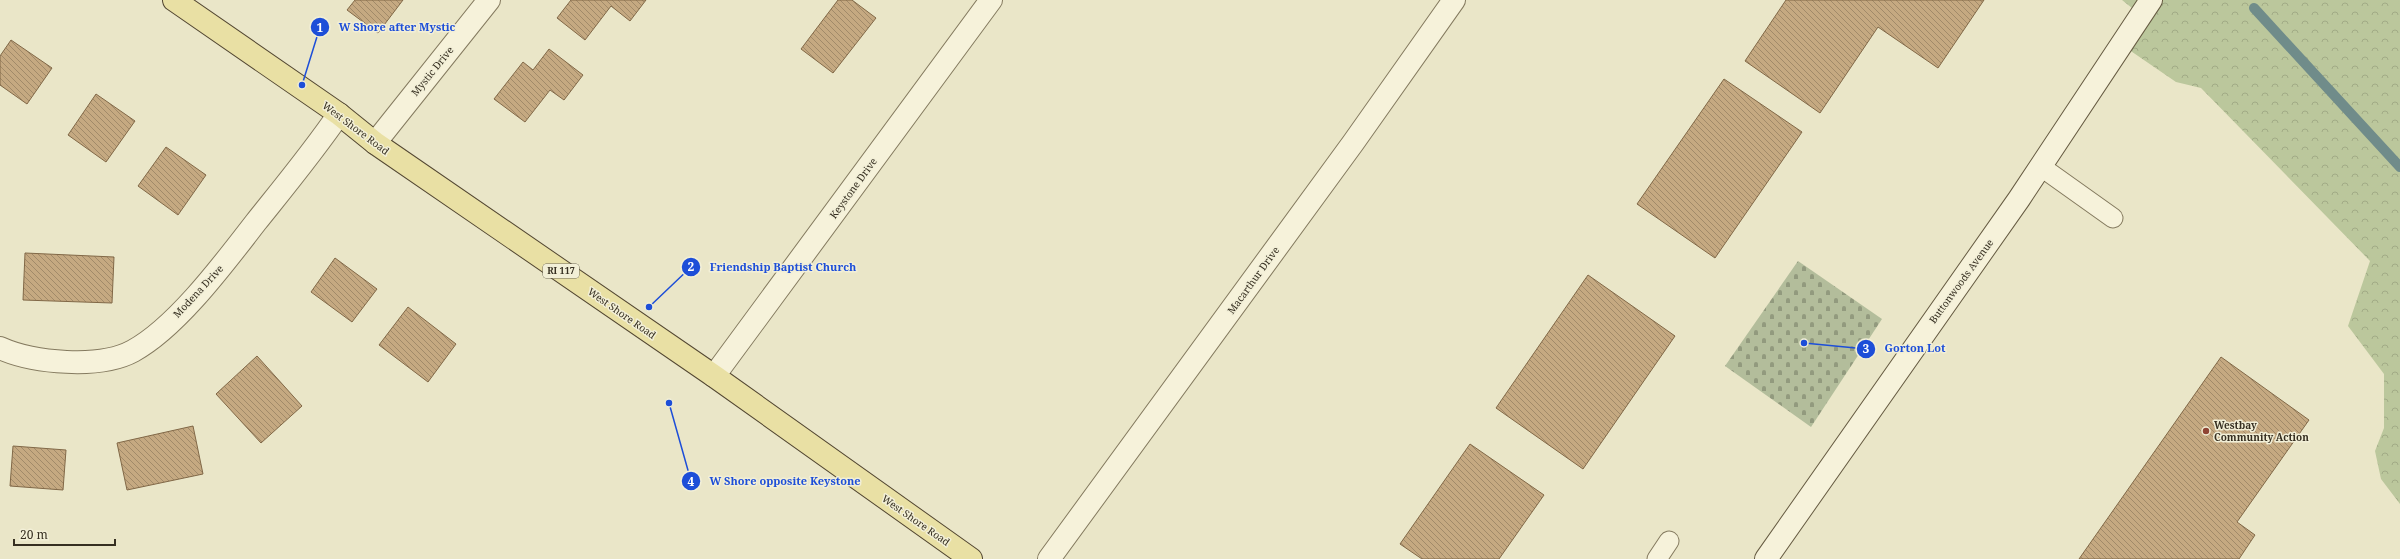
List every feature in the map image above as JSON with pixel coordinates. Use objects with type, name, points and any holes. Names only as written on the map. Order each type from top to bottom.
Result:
[{"type":"main road","name":"West Shore Road","points":[[174,0],[339,114],[375,143],[714,376],[971,559]]},
{"type":"street","name":"Mystic Drive","points":[[375,143],[489,0]]},
{"type":"street","name":"Keystone Drive","points":[[714,376],[992,0]]},
{"type":"street","name":"Macarthur Drive","points":[[1049,559],[1353,143],[1454,0]]},
{"type":"street","name":"Buttonwoods Avenue","points":[[1766,559],[2040,166],[2151,0]]},
{"type":"street","name":"Modena Drive","points":[[0,348],[15,355],[34,360],[93,362],[132,352],[152,337],[186,306],[233,253],[313,152],[339,114]]},
{"type":"lane","points":[[2040,166],[2113,218]]},
{"type":"lane","points":[[1657,559],[1669,541]]},
{"type":"green space","points":[[2122,0],[2400,0],[2400,504],[2381,479],[2375,451],[2384,428],[2384,374],[2348,326],[2370,261],[2201,88],[2176,82],[2122,45],[2137,12]]},
{"type":"green space","points":[[1798,261],[1882,319],[1811,427],[1725,366]]},
{"type":"building","points":[[355,0],[403,0],[378,33],[347,10]]},
{"type":"building","points":[[571,0],[646,0],[630,21],[611,6],[585,40],[557,18]]},
{"type":"building","points":[[838,0],[852,0],[876,18],[833,73],[801,49]]},
{"type":"building","points":[[1786,0],[1984,0],[1938,68],[1878,27],[1820,113],[1745,61]]},
{"type":"building","points":[[11,40],[52,68],[27,104],[0,85],[0,56]]},
{"type":"building","points":[[549,49],[583,75],[564,100],[550,90],[525,122],[494,99],[523,62],[533,70]]},
{"type":"building","points":[[1724,79],[1802,132],[1715,258],[1637,204]]},
{"type":"building","points":[[96,94],[135,121],[106,162],[68,135]]},
{"type":"building","points":[[166,147],[206,175],[178,215],[138,186]]},
{"type":"building","points":[[25,253],[114,257],[112,303],[23,300]]},
{"type":"building","points":[[335,258],[377,289],[352,322],[311,292]]},
{"type":"building","points":[[1588,275],[1675,336],[1583,469],[1496,408]]},
{"type":"building","points":[[408,307],[456,344],[428,382],[379,345]]},
{"type":"building","points":[[257,356],[302,406],[261,443],[216,394]]},
{"type":"building","points":[[2221,357],[2309,420],[2237,522],[2255,535],[2239,559],[2079,559]]},
{"type":"building","points":[[193,426],[203,474],[127,490],[117,443]]},
{"type":"building","points":[[1470,444],[1544,495],[1499,559],[1422,559],[1400,544]]},
{"type":"building","points":[[13,446],[66,450],[63,490],[10,486]]},
{"type":"waterway","points":[[2254,8],[2400,167]]},
{"type":"place","name":"W Shore after Mystic","points":[[302,85]]},
{"type":"place","name":"Friendship Baptist Church","points":[[649,307]]},
{"type":"place","name":"Gorton Lot","points":[[1804,343]]},
{"type":"place","name":"W Shore opposite Keystone","points":[[669,403]]},
{"type":"place","name":"Westbay Community Action","points":[[2206,431]]}]
